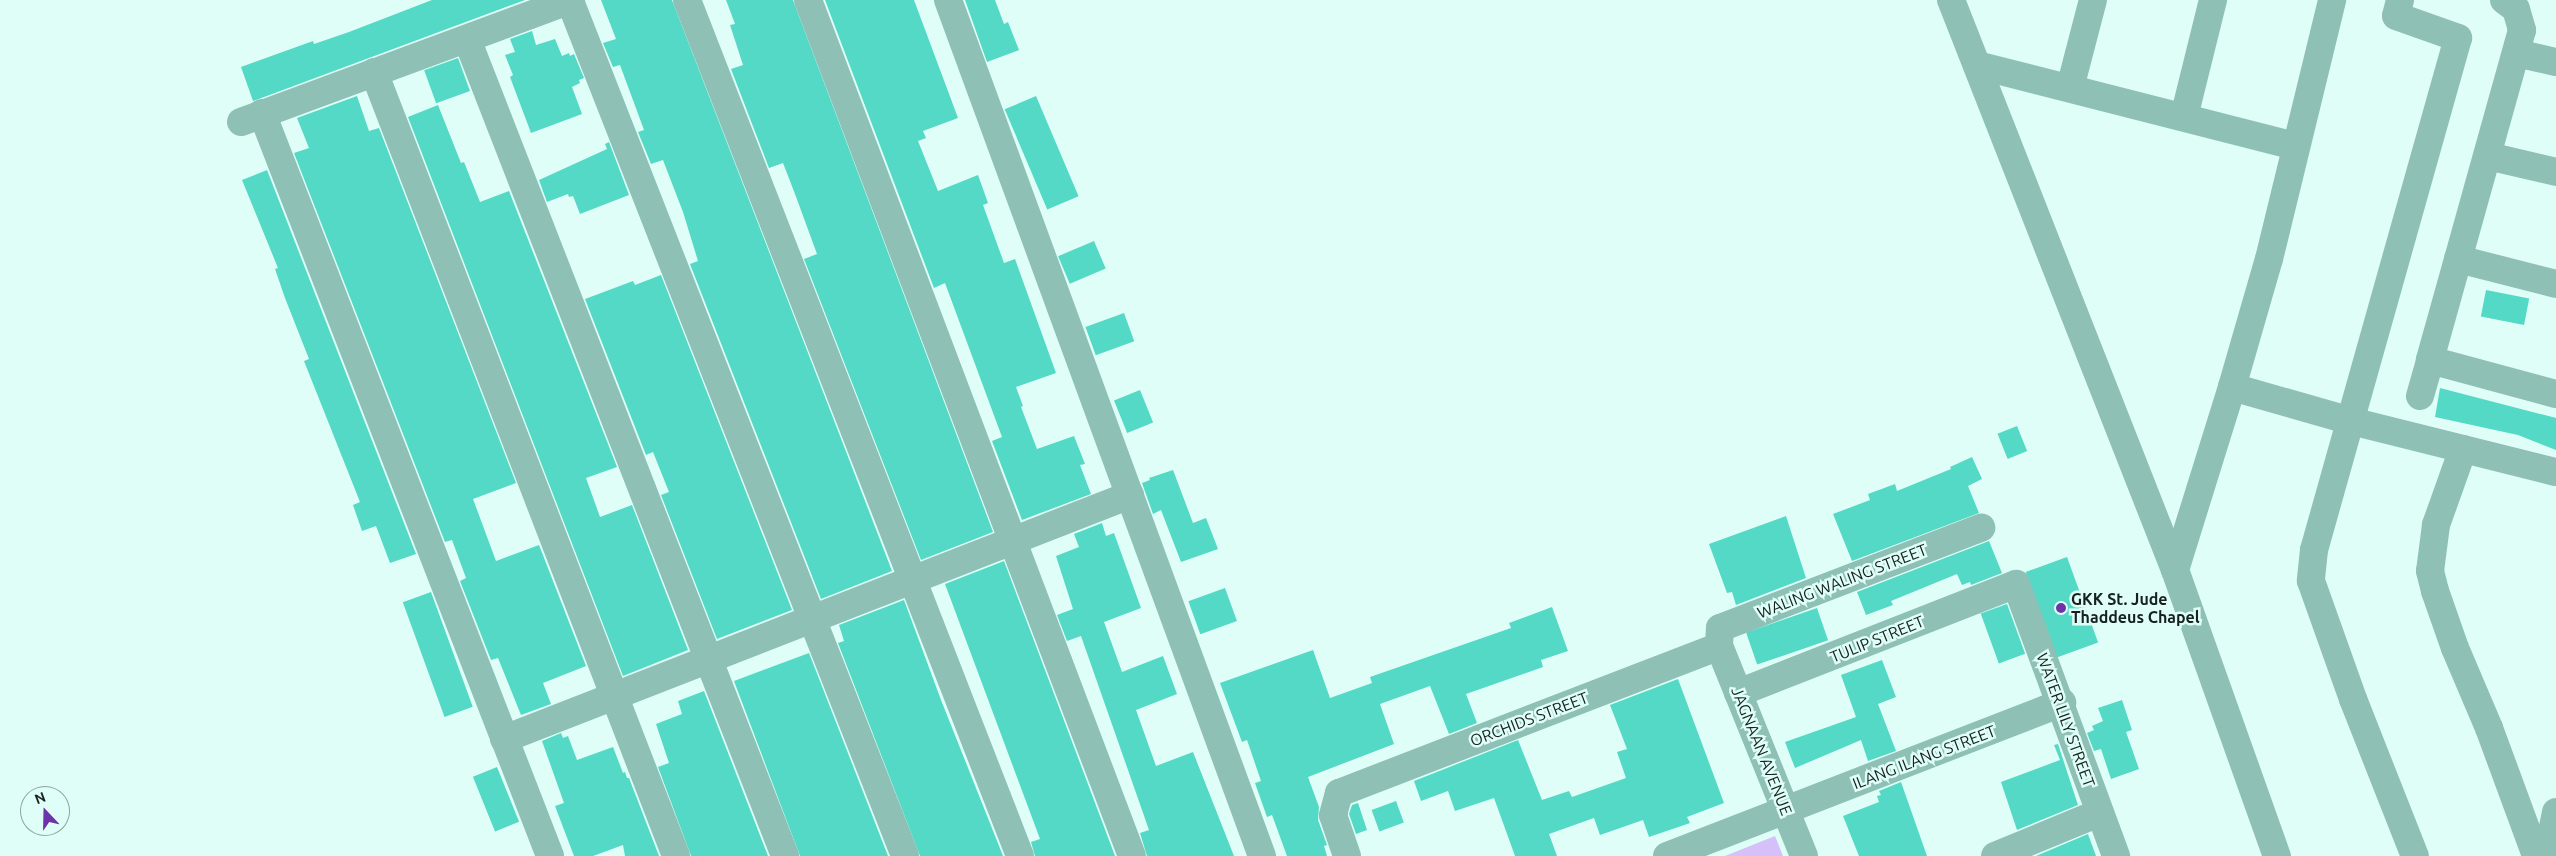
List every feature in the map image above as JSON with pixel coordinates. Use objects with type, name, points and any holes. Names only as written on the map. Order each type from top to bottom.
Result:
[{"type":"street","points":[[550,856],[252,118],[571,0],[905,856]]},
{"type":"street","points":[[687,0],[1020,856]]},
{"type":"street","points":[[808,0],[1132,856]]},
{"type":"street","points":[[948,0],[1262,856]]},
{"type":"street","points":[[2070,88],[2093,0]]},
{"type":"street","points":[[2184,117],[2213,0]]},
{"type":"street","points":[[2175,570],[2232,387],[2269,259],[2332,0]]},
{"type":"street","points":[[2400,0],[2396,16],[2458,38],[2314,550],[2311,581],[2353,699],[2415,856]]},
{"type":"street","points":[[2420,396],[2522,30],[2521,21],[2516,9],[2504,0]]},
{"type":"street","points":[[1956,4],[1977,65],[2175,570],[2277,856]]},
{"type":"street","points":[[467,39],[785,856]]},
{"type":"street","points":[[2516,53],[2556,62]]},
{"type":"street","points":[[1977,65],[2295,146]]},
{"type":"street","points":[[374,72],[676,856]]},
{"type":"street","points":[[2488,156],[2556,172]]},
{"type":"street","points":[[2458,259],[2556,284]]},
{"type":"street","points":[[2430,360],[2556,394]]},
{"type":"street","points":[[2232,387],[2351,421],[2556,472]]},
{"type":"street","points":[[2462,449],[2436,525],[2430,571],[2455,648],[2489,728],[2536,856]]},
{"type":"street","points":[[504,739],[1130,496]]},
{"type":"street","name":"WALING WALING STREET","points":[[1719,646],[1720,628],[1980,528]]},
{"type":"street","name":"TULIP STREET","points":[[1738,693],[2016,584]]},
{"type":"street","name":"WATER LILY STREET","points":[[2016,584],[2062,703],[2099,813],[2116,856]]},
{"type":"street","name":"JAGNAAN AVENUE","points":[[1719,646],[1804,856]]},
{"type":"street","name":"ORCHIDS STREET","points":[[1347,856],[1333,815],[1336,798],[1339,793],[1719,646]]},
{"type":"street","name":"ILANG ILANG STREET","points":[[1667,856],[2062,703]]},
{"type":"street","points":[[2547,856],[2556,812]]},
{"type":"street","points":[[1995,856],[2099,813]]},
{"type":"shaded area","points":[[1775,836],[1783,856],[1725,856]]},
{"type":"building","points":[[432,0],[525,0],[253,101],[241,67],[313,41],[314,44],[349,32]]},
{"type":"building","points":[[601,0],[672,0],[892,571],[821,599],[690,264],[698,261],[683,212],[663,160],[651,164],[638,132],[644,130],[620,65],[613,67],[603,43],[616,39]]},
{"type":"building","points":[[726,0],[793,0],[993,532],[921,560],[804,259],[817,254],[795,194],[783,163],[769,168],[731,69],[743,65],[730,25],[735,24]]},
{"type":"building","points":[[825,0],[914,0],[958,118],[923,131],[926,138],[918,141],[938,191],[978,175],[988,203],[983,205],[1004,263],[1015,259],[1056,373],[1016,387],[1023,406],[1021,407],[1037,449],[1074,436],[1085,464],[1080,465],[1091,494],[1022,520],[992,441],[1002,437],[945,283],[934,288]]},
{"type":"building","points":[[965,0],[995,0],[1004,24],[1008,22],[1019,50],[987,62]]},
{"type":"building","points":[[532,31],[536,45],[555,39],[562,56],[569,53],[570,56],[574,54],[584,78],[579,80],[580,83],[572,87],[582,114],[531,133],[510,77],[513,75],[505,55],[515,52],[510,39]]},
{"type":"building","points":[[458,58],[470,91],[436,103],[424,70]]},
{"type":"building","points":[[357,96],[369,131],[379,128],[516,483],[473,499],[496,561],[539,545],[586,666],[543,683],[551,704],[521,715],[498,658],[491,660],[460,581],[466,578],[452,540],[445,542],[294,153],[309,148],[297,118]]},
{"type":"building","points":[[1036,96],[1079,196],[1047,210],[1005,109]]},
{"type":"building","points":[[438,105],[461,163],[464,162],[480,202],[509,191],[617,467],[586,478],[600,517],[632,505],[688,650],[623,676],[408,117]]},
{"type":"building","points":[[609,142],[629,195],[580,214],[573,196],[569,197],[568,194],[547,202],[539,180],[607,149],[605,144]]},
{"type":"building","points":[[267,170],[416,554],[390,563],[376,526],[362,531],[353,505],[360,502],[304,361],[309,359],[275,269],[278,268],[242,180]]},
{"type":"building","points":[[1094,241],[1106,269],[1070,284],[1058,256]]},
{"type":"building","points":[[661,275],[792,610],[717,639],[661,495],[669,492],[653,452],[646,455],[585,299],[633,281],[635,285]]},
{"type":"building","points":[[2486,290],[2529,298],[2524,325],[2481,317]]},
{"type":"building","points":[[1124,313],[1134,341],[1096,355],[1085,327]]},
{"type":"building","points":[[2440,388],[2556,418],[2556,450],[2518,435],[2435,417]]},
{"type":"building","points":[[1140,390],[1153,422],[1127,433],[1114,400]]},
{"type":"building","points":[[2017,426],[2027,451],[2008,459],[1998,434]]},
{"type":"building","points":[[1972,457],[1982,479],[1968,486],[1979,513],[1852,561],[1833,514],[1870,500],[1868,494],[1895,484],[1897,491],[1951,469],[1950,467]]},
{"type":"building","points":[[1173,470],[1193,523],[1206,518],[1218,549],[1181,562],[1161,510],[1153,514],[1142,483],[1150,480],[1149,478]]},
{"type":"building","points":[[1786,516],[1806,578],[1736,605],[1732,592],[1727,593],[1709,544]]},
{"type":"building","points":[[1102,523],[1106,536],[1114,533],[1141,608],[1104,622],[1122,672],[1163,656],[1177,694],[1136,710],[1156,766],[1193,752],[1234,856],[1147,856],[1140,833],[1149,830],[1081,636],[1067,641],[1057,615],[1073,609],[1056,556],[1079,547],[1074,534]]},
{"type":"building","points":[[1989,541],[2002,573],[1971,585],[1970,582],[1962,585],[1957,574],[1891,601],[1893,605],[1866,615],[1857,592]]},
{"type":"building","name":"GKK St. Jude Thaddeus Chapel","points":[[2067,557],[2098,643],[2057,658],[2026,572]]},
{"type":"building","points":[[1004,561],[1115,856],[1035,856],[1031,842],[1040,839],[945,584]]},
{"type":"building","points":[[1225,588],[1237,621],[1200,634],[1188,601]]},
{"type":"building","points":[[431,592],[473,707],[445,717],[403,602]]},
{"type":"building","points":[[904,600],[941,700],[1003,856],[920,856],[838,643],[844,641],[839,625]]},
{"type":"building","points":[[2007,604],[2025,654],[1999,663],[1981,614]]},
{"type":"building","points":[[1552,607],[1568,651],[1541,660],[1543,667],[1466,694],[1477,723],[1449,734],[1430,686],[1380,704],[1394,744],[1308,777],[1319,807],[1318,820],[1327,845],[1324,846],[1327,856],[1287,856],[1272,815],[1267,817],[1255,783],[1261,781],[1247,740],[1242,742],[1220,683],[1313,650],[1330,698],[1372,683],[1370,677],[1511,628],[1509,623]]},
{"type":"building","points":[[1817,608],[1828,640],[1757,665],[1746,632]]},
{"type":"building","points":[[809,653],[888,856],[800,856],[734,681]]},
{"type":"building","points":[[1882,660],[1896,697],[1878,704],[1896,751],[1868,761],[1861,740],[1795,768],[1785,742],[1856,717],[1841,675]]},
{"type":"building","points":[[1678,679],[1724,803],[1687,817],[1690,823],[1649,837],[1643,820],[1600,835],[1594,818],[1549,834],[1557,856],[1515,856],[1494,798],[1455,811],[1448,791],[1421,801],[1414,781],[1518,740],[1542,800],[1569,791],[1572,797],[1626,778],[1617,752],[1627,749],[1610,705]]},
{"type":"building","points":[[704,691],[768,856],[691,856],[658,767],[669,763],[656,724],[682,714],[678,701]]},
{"type":"building","points":[[2122,700],[2132,730],[2126,732],[2139,769],[2111,779],[2101,749],[2094,751],[2087,733],[2094,730],[2092,726],[2103,721],[2098,708]]},
{"type":"building","points":[[561,733],[563,738],[568,736],[577,760],[613,747],[623,773],[625,772],[627,778],[629,778],[659,856],[625,856],[623,845],[593,856],[574,856],[555,806],[564,803],[542,741]]},
{"type":"building","points":[[2058,744],[2078,805],[2017,830],[2001,782],[2060,760],[2054,745]]},
{"type":"building","points":[[497,767],[519,822],[495,831],[473,777]]},
{"type":"building","points":[[1901,782],[1927,856],[1859,856],[1843,816],[1879,802],[1877,796],[1881,795],[1879,791]]},
{"type":"building","points":[[1396,801],[1404,823],[1379,832],[1372,810]]},
{"type":"building","points":[[1358,803],[1367,830],[1356,834],[1349,814],[1352,805]]},
{"type":"building","points":[[2088,834],[2096,856],[2036,856]]},
{"type":"place","name":"GKK St. Jude Thaddeus Chapel","points":[[2061,608]]}]
